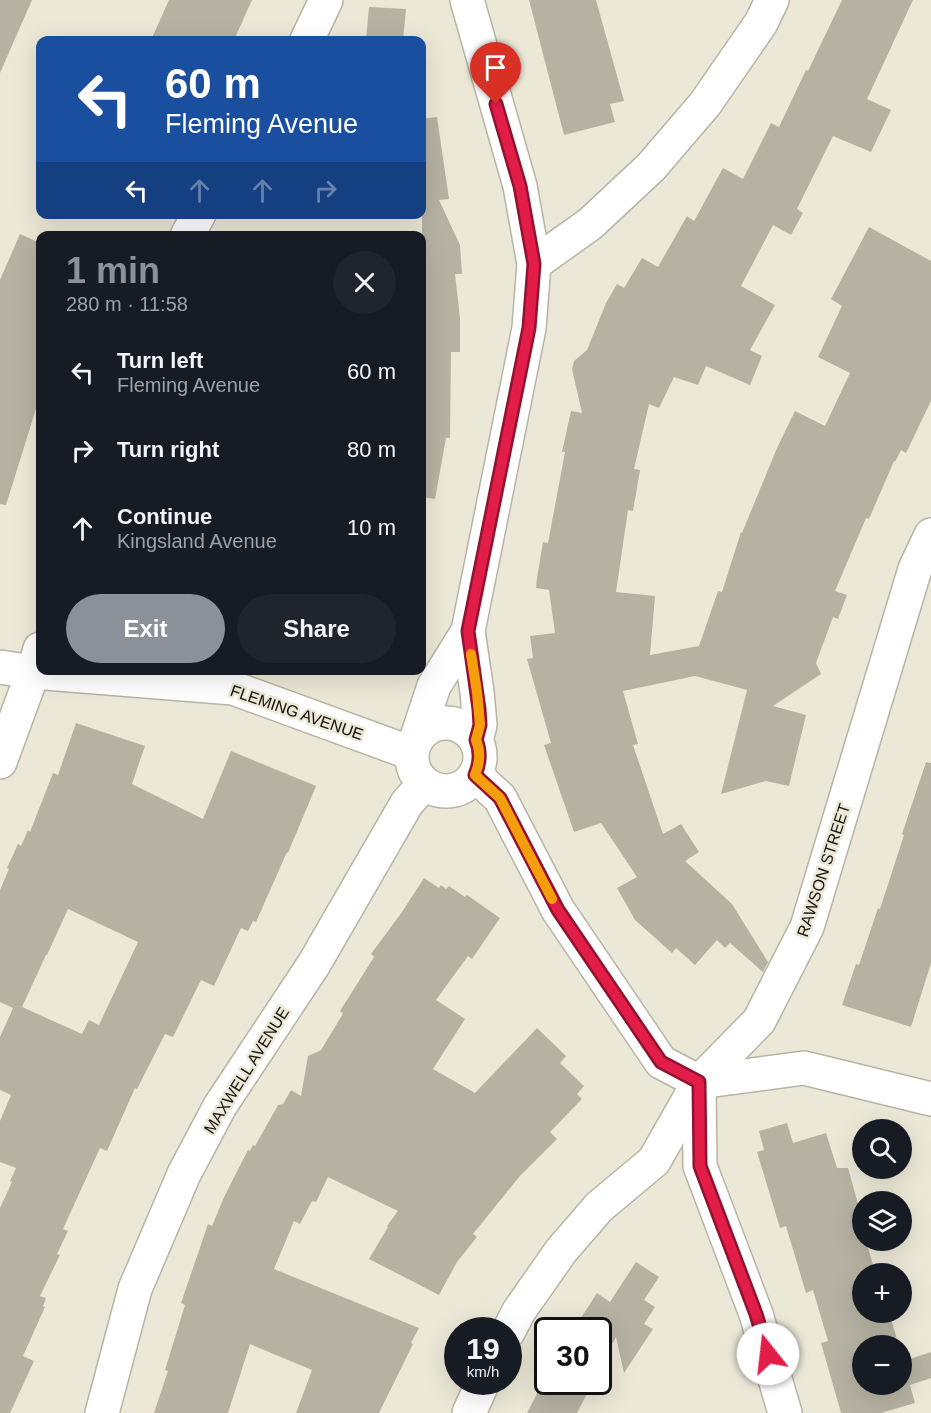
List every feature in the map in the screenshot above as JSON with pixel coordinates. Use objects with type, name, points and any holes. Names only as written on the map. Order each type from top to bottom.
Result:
[{"type":"street","points":[[309,36],[326,0]]},
{"type":"street","points":[[466,0],[520,186],[534,264],[529,328],[468,631],[480,725],[476,740]]},
{"type":"street","points":[[534,264],[591,224],[651,167],[705,104],[761,22],[772,0]]},
{"type":"street","name":"RAWSON STREET","points":[[516,1317],[569,1242],[599,1206],[654,1161],[699,1082],[759,1021],[807,927],[915,569],[931,536]]},
{"type":"street","points":[[414,745],[425,730],[437,723],[455,724],[470,732],[479,747],[480,758],[475,775],[468,783],[455,790],[439,791],[424,784],[413,768],[414,745],[434,686],[468,631]]},
{"type":"street","name":"FLEMING AVENUE","points":[[0,667],[36,661]]},
{"type":"street","points":[[0,762],[36,664]]},
{"type":"street","name":"FLEMING AVENUE","points":[[138,675],[232,688],[414,745]]},
{"type":"street","points":[[475,775],[500,798],[558,910],[661,1062],[699,1082],[804,1068],[931,1099]]},
{"type":"street","name":"MAXWELL AVENUE","points":[[102,1413],[135,1289],[184,1174],[220,1106],[314,964],[406,803],[424,784]]},
{"type":"street","points":[[699,1082],[700,1166],[756,1314],[784,1413]]},
{"type":"street","points":[[469,1413],[477,1395]]},
{"type":"building","points":[[0,0],[32,0],[0,73]]},
{"type":"building","points":[[169,0],[252,0],[236,36],[153,36]]},
{"type":"building","points":[[529,0],[596,0],[624,101],[610,104],[615,122],[564,135]]},
{"type":"building","points":[[842,0],[913,0],[867,99],[891,110],[871,152],[833,136],[797,209],[803,213],[791,235],[773,225],[741,286],[775,305],[750,350],[762,356],[750,385],[706,366],[698,385],[674,377],[659,408],[649,404],[634,469],[640,470],[633,511],[628,510],[616,592],[655,596],[650,655],[699,646],[718,591],[722,592],[741,532],[795,411],[825,426],[850,373],[818,357],[842,306],[831,299],[869,227],[931,261],[931,401],[906,453],[901,450],[894,461],[869,519],[866,518],[835,591],[847,595],[838,619],[833,617],[816,663],[821,674],[773,706],[806,715],[789,786],[766,781],[721,794],[747,690],[695,676],[623,691],[638,744],[633,745],[663,834],[681,824],[699,852],[685,861],[732,904],[768,962],[763,972],[730,943],[725,948],[717,940],[695,965],[676,948],[672,953],[635,920],[617,888],[637,877],[601,823],[574,832],[544,745],[551,743],[527,659],[533,658],[530,636],[555,633],[549,590],[536,588],[537,578],[543,542],[548,543],[565,452],[562,452],[571,411],[582,413],[572,369],[574,361],[587,350],[606,303],[617,284],[624,288],[642,258],[658,267],[687,216],[694,221],[723,168],[743,179],[771,123],[779,127]]},
{"type":"building","points":[[369,7],[406,9],[403,36],[366,36]]},
{"type":"building","points":[[437,117],[449,199],[439,200],[460,245],[462,274],[455,274],[460,318],[460,352],[451,352],[450,438],[446,438],[435,499],[426,498],[426,231],[422,231],[422,219],[426,219],[426,118]]},
{"type":"building","points":[[20,234],[36,241],[36,409],[6,505],[0,504],[0,280]]},
{"type":"building","points":[[76,723],[145,746],[132,784],[203,819],[231,751],[316,786],[256,922],[253,921],[248,931],[241,928],[214,986],[201,980],[173,1037],[165,1034],[137,1089],[135,1088],[107,1151],[100,1148],[63,1229],[68,1231],[57,1254],[60,1255],[40,1296],[46,1298],[43,1306],[45,1307],[23,1356],[34,1361],[10,1413],[0,1413],[0,1208],[16,1168],[0,1162],[0,1121],[11,1095],[0,1090],[0,1037],[13,1008],[0,1002],[0,890],[18,844],[21,846],[28,830],[30,832],[53,773],[58,775]],"holes":[[[68,909],[138,942],[99,1025],[89,1020],[82,1034],[22,1007]]]},
{"type":"building","points":[[926,762],[931,763],[931,963],[911,1027],[842,1005],[856,964],[859,965],[878,908],[880,909]]},
{"type":"building","points":[[424,878],[439,888],[441,885],[446,889],[449,886],[465,897],[467,895],[500,918],[472,959],[468,956],[436,1000],[465,1019],[433,1069],[475,1093],[537,1028],[566,1056],[560,1063],[584,1086],[577,1094],[582,1099],[550,1132],[557,1139],[519,1177],[473,1234],[477,1237],[457,1262],[439,1295],[369,1259],[398,1211],[328,1177],[316,1202],[312,1201],[300,1224],[294,1221],[274,1269],[419,1328],[379,1413],[296,1413],[312,1370],[250,1344],[228,1413],[154,1413],[168,1371],[165,1370],[185,1305],[181,1303],[208,1224],[212,1226],[248,1150],[250,1151],[253,1145],[255,1146],[278,1105],[283,1104],[291,1090],[301,1096],[308,1056],[321,1050],[343,1013],[340,1011],[374,957],[371,954]]},
{"type":"building","points":[[787,1123],[793,1143],[826,1133],[837,1168],[848,1168],[854,1191],[852,1191],[852,1251],[869,1251],[872,1263],[852,1263],[852,1323],[892,1323],[896,1335],[852,1335],[852,1395],[912,1395],[912,1392],[915,1403],[881,1413],[841,1413],[821,1343],[828,1341],[813,1290],[806,1293],[786,1226],[780,1228],[757,1152],[764,1150],[759,1131]]},
{"type":"building","points":[[636,1262],[659,1277],[644,1300],[655,1307],[644,1324],[653,1329],[624,1373],[616,1337],[612,1342],[612,1317],[582,1317],[597,1293],[610,1302]]},
{"type":"building","points":[[931,1352],[931,1378],[912,1384],[912,1358]]},
{"type":"building","points":[[536,1395],[586,1395],[577,1413],[527,1413]]},
{"type":"slow traffic","points":[[471,654],[480,725],[476,740],[480,758],[475,775],[500,798],[552,899]]},
{"type":"route","points":[[496,104],[520,186],[534,264],[529,328],[468,631],[480,725],[476,740],[480,758],[475,775],[500,798],[558,910],[661,1062],[699,1082],[700,1166],[756,1314],[768,1354]]}]
